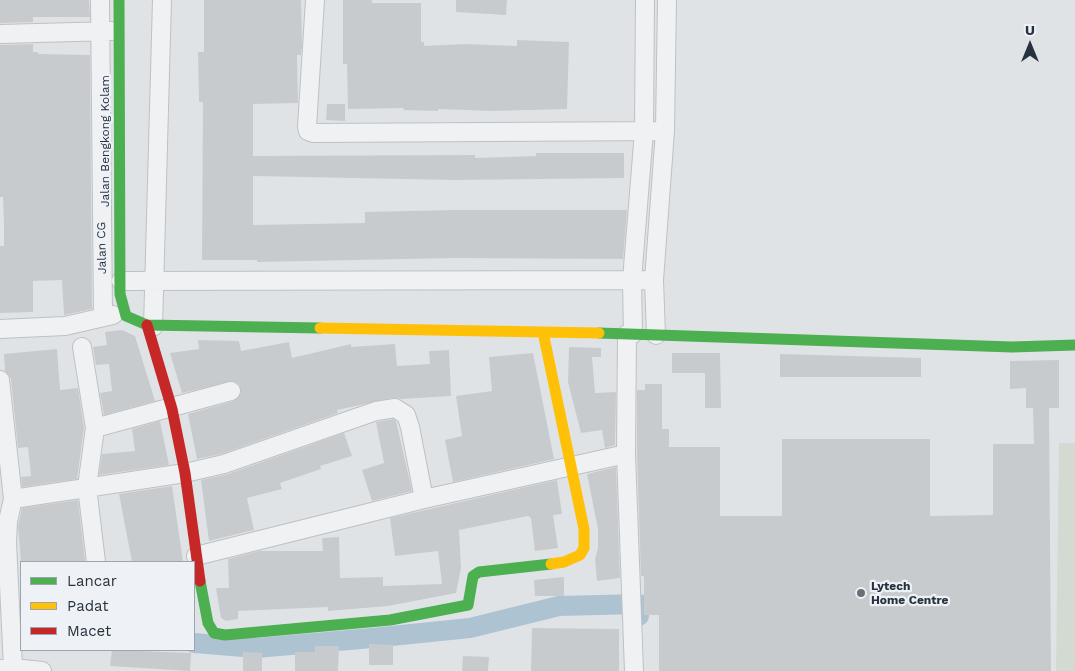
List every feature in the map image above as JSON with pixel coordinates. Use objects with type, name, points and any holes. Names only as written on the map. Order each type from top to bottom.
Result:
[{"type":"street","name":"Jalan CG","points":[[100,0],[103,316]]},
{"type":"street","name":"Jalan Bengkong Kolam","points":[[118,0],[120,302],[126,316]]},
{"type":"street","points":[[162,0],[150,326],[172,409],[185,473],[196,556],[198,602],[214,633],[225,635],[390,620],[468,605],[473,576],[479,572],[564,562],[580,555],[584,548],[584,529],[543,332]]},
{"type":"street","points":[[315,0],[307,127],[308,131],[313,133],[665,131]]},
{"type":"street","points":[[634,671],[626,454],[632,280],[644,131],[644,0]]},
{"type":"street","points":[[656,335],[654,280],[665,131],[667,0]]},
{"type":"street","points":[[0,34],[119,31]]},
{"type":"street","points":[[121,281],[654,280]]},
{"type":"street","points":[[0,329],[65,326],[116,314],[150,326],[630,334],[1012,347],[1075,344]]},
{"type":"street","points":[[82,347],[95,428],[87,487],[96,561]]},
{"type":"street","points":[[0,380],[13,499],[8,521],[7,544],[12,646],[22,670]]},
{"type":"street","points":[[95,428],[172,409],[231,391]]},
{"type":"street","points":[[13,499],[185,473],[224,464],[376,411],[395,408],[406,415],[410,427],[424,499]]},
{"type":"street","points":[[196,556],[424,499],[626,454]]},
{"type":"shaded area","points":[[1059,443],[1075,443],[1075,671],[1056,671]]},
{"type":"building","points":[[0,0],[89,0],[90,17],[33,17],[33,22],[0,23]]},
{"type":"building","points":[[204,0],[301,0],[302,45],[301,55],[297,55],[298,103],[253,104],[253,156],[475,155],[475,158],[536,156],[536,153],[624,153],[624,178],[455,180],[253,176],[253,225],[365,223],[365,212],[627,210],[623,259],[454,258],[257,262],[257,260],[202,260],[203,102],[199,102],[198,52],[204,52]]},
{"type":"building","points":[[343,0],[372,0],[372,3],[421,3],[421,42],[424,42],[424,46],[465,44],[517,46],[517,40],[569,42],[567,109],[492,111],[438,109],[438,111],[403,110],[404,108],[348,109],[347,64],[343,64]]},
{"type":"building","points":[[456,0],[507,0],[506,15],[456,12]]},
{"type":"building","points":[[33,44],[33,52],[38,52],[38,54],[90,55],[92,309],[64,315],[62,280],[33,281],[33,312],[0,313],[0,246],[4,246],[4,222],[3,197],[0,197],[0,45]]},
{"type":"building","points":[[327,104],[345,104],[345,121],[326,120]]},
{"type":"building","points":[[122,330],[135,336],[155,401],[104,415],[100,393],[112,391],[109,364],[96,365],[93,347],[107,345],[105,332]]},
{"type":"building","points":[[198,340],[239,341],[241,351],[289,342],[292,358],[351,344],[351,347],[395,344],[397,366],[430,364],[429,351],[449,350],[451,396],[393,398],[337,410],[338,413],[221,454],[197,459],[188,414],[234,401],[241,393],[239,384],[233,381],[182,393],[170,353],[199,349]]},
{"type":"building","points":[[569,347],[601,348],[601,357],[592,357],[595,393],[616,392],[615,445],[605,448],[602,430],[581,433],[568,382]]},
{"type":"building","points":[[57,349],[60,390],[78,388],[84,428],[77,479],[22,487],[21,477],[31,476],[28,447],[18,448],[11,379],[5,371],[4,354]]},
{"type":"building","points":[[533,353],[554,459],[453,482],[445,440],[462,436],[456,396],[492,391],[489,357]]},
{"type":"building","points":[[672,353],[720,353],[721,408],[705,408],[705,373],[672,373]]},
{"type":"building","points":[[780,354],[921,358],[921,377],[780,377]]},
{"type":"building","points":[[1059,360],[1059,408],[1049,408],[1051,671],[659,671],[659,615],[644,615],[644,576],[641,576],[637,454],[637,390],[645,390],[645,384],[662,384],[662,429],[669,429],[669,447],[720,447],[720,516],[782,516],[782,439],[930,439],[930,516],[993,515],[993,444],[1034,444],[1033,408],[1026,408],[1026,388],[1010,389],[1010,361]]},
{"type":"building","points":[[393,419],[396,421],[412,491],[372,501],[362,470],[384,463],[376,422]]},
{"type":"building","points":[[160,421],[169,465],[99,475],[102,454],[135,451],[132,429]]},
{"type":"building","points":[[344,433],[352,456],[320,466],[321,469],[280,483],[282,489],[247,498],[254,530],[209,541],[201,480],[228,474]]},
{"type":"building","points":[[616,467],[620,578],[597,581],[595,559],[598,548],[598,529],[587,474]]},
{"type":"building","points":[[557,480],[562,514],[553,515],[558,548],[535,551],[531,518],[528,516],[459,530],[461,568],[456,593],[388,606],[328,611],[328,607],[238,611],[238,619],[226,621],[221,618],[216,588],[229,588],[228,559],[259,551],[323,551],[322,538],[339,537],[340,578],[383,577],[383,586],[442,584],[438,551],[395,556],[390,518]]},
{"type":"building","points":[[172,486],[183,561],[132,561],[119,494]]},
{"type":"building","points":[[78,500],[85,561],[21,561],[18,526],[22,508]]},
{"type":"building","points":[[564,577],[564,596],[535,596],[534,580]]},
{"type":"building","points":[[532,628],[619,629],[619,671],[531,671]]},
{"type":"building","points":[[369,644],[393,645],[393,665],[369,665]]},
{"type":"building","points":[[315,646],[339,646],[338,671],[295,671],[295,652],[315,652]]},
{"type":"building","points":[[112,651],[191,653],[190,671],[110,666]]},
{"type":"building","points":[[243,652],[262,653],[262,671],[243,671]]},
{"type":"building","points":[[463,656],[489,657],[488,671],[462,671]]},
{"type":"waterway","points":[[195,643],[256,648],[372,638],[470,628],[559,606],[639,604],[639,616]]},
{"type":"traffic: fast","points":[[119,0],[120,294],[126,316],[147,325],[320,328]]},
{"type":"traffic: fast","points":[[599,333],[1012,347],[1075,345]]},
{"type":"traffic: fast","points":[[200,581],[208,623],[214,633],[225,635],[390,620],[468,605],[473,576],[479,572],[551,564]]},
{"type":"traffic: slow","points":[[320,328],[599,333]]},
{"type":"traffic: slow","points":[[543,332],[584,529],[584,548],[580,555],[564,562],[551,564]]},
{"type":"traffic: jam","points":[[147,325],[172,409],[185,473],[200,581]]},
{"type":"place","name":"Lytech Home Centre","points":[[861,593]]}]
